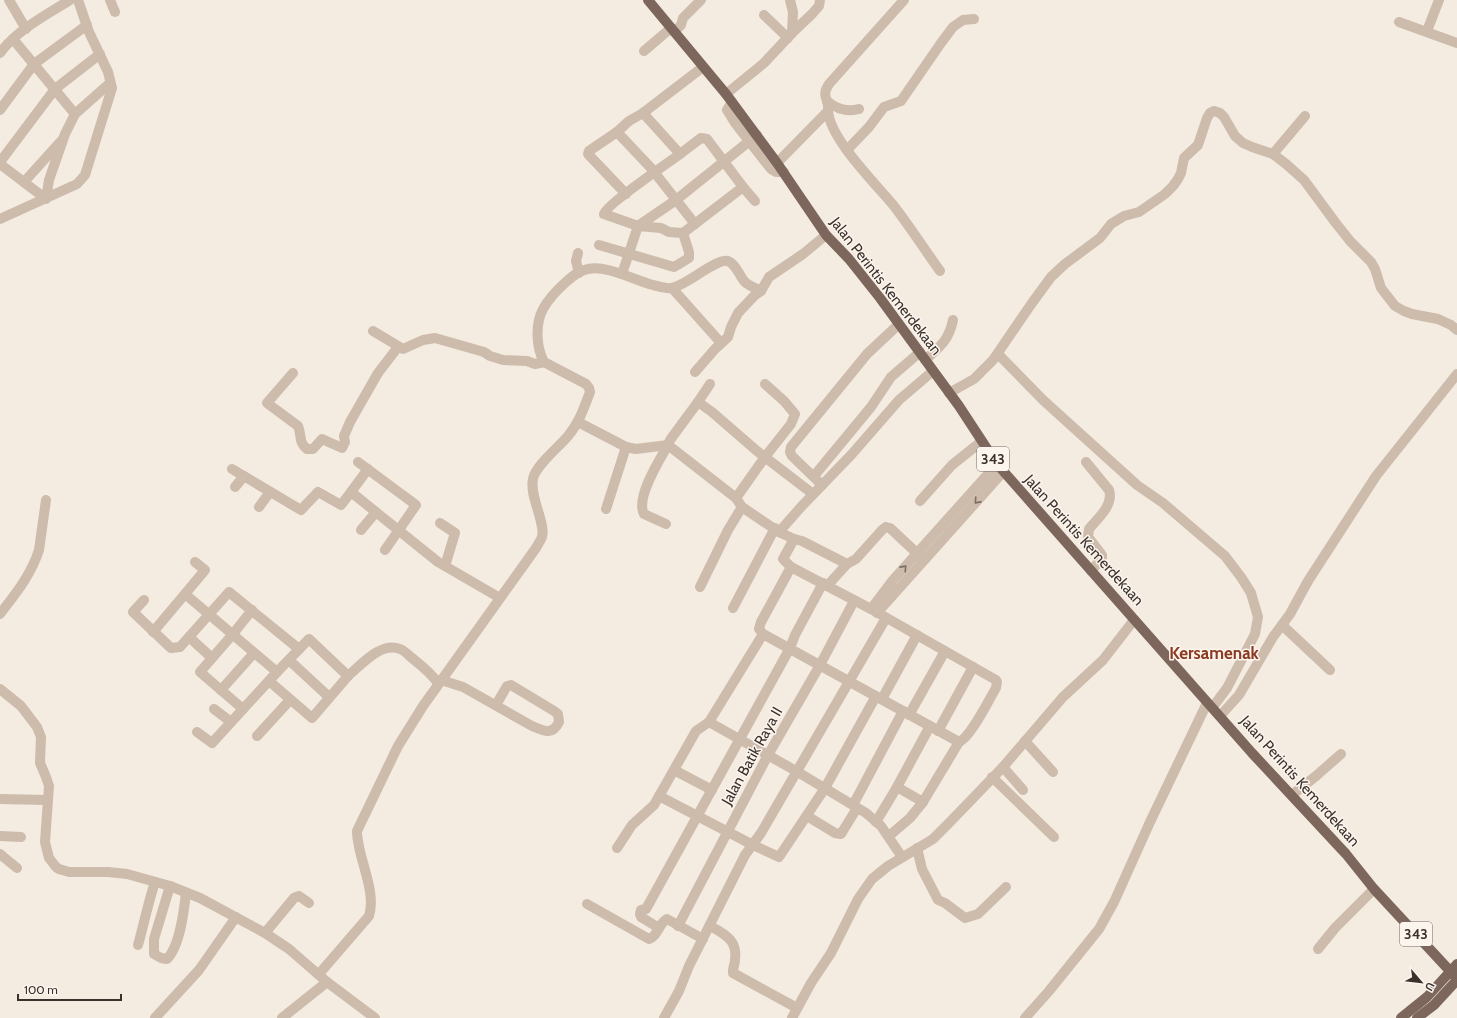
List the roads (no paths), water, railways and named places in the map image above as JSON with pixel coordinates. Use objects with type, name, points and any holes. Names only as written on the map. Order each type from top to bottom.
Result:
[{"type":"main road","name":"Jalan Perintis Kemerdekaan","points":[[648,0],[729,98],[753,138],[778,163],[826,235],[849,259],[950,393],[1000,468],[1210,706],[1346,854],[1374,889],[1454,967],[1457,980]]},
{"type":"main road","points":[[1401,1018],[1427,997],[1454,967]]},
{"type":"main road","points":[[1418,1018],[1457,980]]},
{"type":"street","points":[[0,53],[26,28],[70,0]]},
{"type":"street","points":[[0,220],[77,184],[85,175],[112,90],[108,72],[87,25],[78,0]]},
{"type":"street","points":[[110,0],[115,12]]},
{"type":"street","points":[[644,51],[681,25],[684,18],[701,0]]},
{"type":"street","points":[[790,0],[793,12],[792,33]]},
{"type":"street","points":[[729,98],[812,14],[819,6],[820,0]]},
{"type":"street","points":[[904,0],[829,84],[825,92],[831,124],[847,150],[895,207],[940,271]]},
{"type":"street","points":[[1427,31],[1439,0]]},
{"type":"street","points":[[12,1],[26,28]]},
{"type":"street","points":[[764,15],[792,33]]},
{"type":"street","points":[[847,150],[869,127],[884,107],[901,101],[953,27],[963,20],[974,19]]},
{"type":"street","points":[[1399,22],[1456,41]]},
{"type":"street","points":[[0,110],[34,64],[87,25]]},
{"type":"street","points":[[13,39],[75,114]]},
{"type":"street","points":[[46,199],[0,163],[54,88],[100,54]]},
{"type":"street","points":[[626,194],[588,154],[589,152],[703,67]]},
{"type":"street","points":[[46,199],[50,180],[64,137],[75,114],[110,83]]},
{"type":"street","points":[[828,106],[848,110],[859,109]]},
{"type":"street","points":[[778,163],[828,106]]},
{"type":"street","points":[[950,393],[974,379],[988,366],[998,354],[1051,277],[1065,264],[1100,238],[1111,224],[1124,216],[1139,212],[1165,194],[1173,186],[1181,173],[1186,156],[1198,145],[1210,113],[1214,111],[1220,113],[1224,117],[1235,136],[1247,145],[1273,154],[1304,180],[1345,235],[1371,262],[1375,268],[1381,288],[1395,306],[1412,314],[1443,321],[1457,330]]},
{"type":"street","points":[[643,113],[680,154]]},
{"type":"street","points":[[1273,154],[1306,116]]},
{"type":"street","points":[[617,132],[655,173],[695,224]]},
{"type":"street","points":[[24,182],[64,137]]},
{"type":"street","points":[[743,187],[683,233],[669,232],[661,228],[638,226],[604,214],[606,210],[626,194],[701,138],[706,138],[755,201]]},
{"type":"street","points":[[622,274],[638,226],[676,200],[753,138],[771,169],[776,172],[784,172]]},
{"type":"street","points":[[653,217],[661,228]]},
{"type":"street","points":[[599,245],[671,267],[687,261],[690,256],[683,233]]},
{"type":"street","points":[[695,372],[728,337],[738,313],[751,298],[761,291],[769,277],[803,254],[826,235]]},
{"type":"street","points":[[578,253],[576,260],[579,272]]},
{"type":"street","points":[[319,974],[369,916],[372,907],[365,866],[357,842],[357,831],[398,746],[440,681],[536,548],[542,536],[542,525],[538,515],[532,486],[534,475],[543,462],[568,436],[578,422],[590,392],[586,384],[544,362],[538,348],[538,335],[542,310],[548,300],[579,272],[588,268],[622,274],[649,284],[672,288],[679,286],[721,262],[727,261],[733,265],[746,283],[761,291]]},
{"type":"street","points":[[672,288],[721,343]]},
{"type":"street","points":[[814,476],[871,407],[891,378],[946,341],[953,320]]},
{"type":"street","points":[[822,485],[792,456],[790,452],[791,447],[867,354],[899,324]]},
{"type":"street","points":[[373,331],[394,343],[398,347],[405,349],[423,340],[435,338],[484,352],[490,356],[502,360],[526,361],[535,364],[544,362]]},
{"type":"street","points":[[293,373],[267,403],[298,426],[300,441],[302,446],[306,449],[313,449],[322,439],[342,448],[345,442],[344,436],[350,422],[378,374],[398,347]]},
{"type":"street","points":[[998,354],[1043,400],[1137,485],[1163,503],[1225,556],[1251,593],[1258,616],[1254,637],[1227,688],[1210,706],[1150,822],[1114,902],[1099,929],[1025,1018]]},
{"type":"street","points":[[733,608],[777,530],[852,454],[899,400],[933,371]]},
{"type":"street","points":[[1220,716],[1239,695],[1257,662],[1290,614],[1308,582],[1376,476],[1457,374]]},
{"type":"street","points":[[666,524],[644,514],[642,507],[649,477],[670,440],[710,384]]},
{"type":"street","points":[[736,498],[791,424],[795,414],[784,401],[765,384]]},
{"type":"street","points":[[698,402],[712,412],[732,431],[813,494]]},
{"type":"street","points":[[578,422],[626,447],[636,449],[668,445],[736,498],[742,507],[777,530],[848,564]]},
{"type":"street","points":[[920,501],[952,465],[982,441]]},
{"type":"street","points":[[606,509],[626,447]]},
{"type":"street","points":[[358,462],[416,505],[384,550]]},
{"type":"street","points":[[1086,462],[1109,490],[1110,494],[1108,505],[1089,529],[1088,533],[1088,537],[1102,555],[1102,558],[1091,571]]},
{"type":"street","points":[[874,611],[897,583],[1000,468]]},
{"type":"street","points":[[232,469],[301,510],[318,492],[341,505],[368,469]]},
{"type":"street","points":[[235,487],[244,476]]},
{"type":"street","points":[[259,507],[270,492]]},
{"type":"street","points":[[351,492],[438,562],[500,598]]},
{"type":"street","points":[[0,614],[23,584],[37,556],[46,500]]},
{"type":"street","points":[[700,587],[728,530],[742,507]]},
{"type":"street","points":[[361,530],[376,512]]},
{"type":"street","points":[[440,523],[455,533],[445,566]]},
{"type":"street","points":[[659,928],[640,917],[640,914],[642,910],[646,909],[790,648],[794,635],[825,584],[856,559],[886,527],[890,528],[920,557]]},
{"type":"street","points":[[794,539],[783,559],[791,567],[874,611],[996,680],[997,685],[971,731],[966,738],[959,742],[923,802],[910,818],[889,836]]},
{"type":"street","points":[[153,632],[205,570],[195,562]]},
{"type":"street","points":[[791,567],[761,622],[759,629],[763,634],[959,742]]},
{"type":"street","points":[[144,600],[133,612],[171,648],[180,647],[229,592],[299,649]]},
{"type":"street","points":[[185,594],[277,672]]},
{"type":"street","name":"Jalan Batik Raya II","points":[[678,926],[768,755],[820,666],[854,601]]},
{"type":"street","points":[[243,709],[200,672],[252,610]]},
{"type":"street","points":[[664,1018],[679,991],[689,966],[745,855],[761,833],[886,618]]},
{"type":"street","points":[[792,1018],[831,953],[858,899],[872,879],[888,866],[933,839],[1003,766],[1063,697],[1103,660],[1134,620]]},
{"type":"street","points":[[1282,625],[1330,670]]},
{"type":"street","points":[[1257,627],[1273,637]]},
{"type":"street","points":[[617,848],[632,825],[654,805],[696,731],[709,722],[763,634]]},
{"type":"street","points":[[659,796],[779,857],[825,788],[917,635]]},
{"type":"street","points":[[189,637],[212,658]]},
{"type":"street","points":[[197,732],[212,744],[277,672],[309,640],[348,676]]},
{"type":"street","points":[[269,681],[312,718],[348,676],[375,654],[390,647],[402,649],[406,654],[440,681],[463,686],[496,705],[543,731],[548,732],[553,730],[559,722],[558,714],[511,685],[507,686],[496,705]]},
{"type":"street","points":[[807,816],[835,833],[840,834],[906,713],[945,651]]},
{"type":"street","points":[[221,690],[254,652]]},
{"type":"street","points":[[1243,656],[1257,662]]},
{"type":"street","points":[[289,660],[329,697]]},
{"type":"street","points":[[876,822],[973,667]]},
{"type":"street","points":[[0,690],[21,706],[37,727],[41,737],[40,763],[49,786],[45,842],[49,858],[59,869],[69,872],[116,872],[170,886],[200,898],[265,933],[289,949],[327,982],[375,1018]]},
{"type":"street","points":[[257,736],[290,700]]},
{"type":"street","points":[[214,709],[231,722]]},
{"type":"street","points":[[709,722],[796,771],[866,813],[889,836],[902,857]]},
{"type":"street","points":[[1025,741],[1053,772]]},
{"type":"street","points":[[1292,795],[1341,754]]},
{"type":"street","points":[[1003,766],[1023,790]]},
{"type":"street","points":[[674,770],[712,790]]},
{"type":"street","points":[[992,777],[1054,838]]},
{"type":"street","points":[[897,787],[923,802]]},
{"type":"street","points":[[0,799],[47,800]]},
{"type":"street","points":[[0,836],[21,837]]},
{"type":"street","points":[[917,848],[922,869],[938,900],[965,918],[978,914],[1006,887]]},
{"type":"street","points":[[0,854],[17,868]]},
{"type":"street","points":[[138,945],[155,882]]},
{"type":"street","points":[[170,886],[154,939],[154,954],[160,958],[167,959],[177,945],[186,893]]},
{"type":"street","points":[[1318,949],[1374,889]]},
{"type":"street","points":[[265,933],[294,898],[299,896],[309,903]]},
{"type":"street","points":[[587,904],[646,938],[652,938],[665,920],[668,920],[703,939]]},
{"type":"street","points":[[155,1018],[199,970],[236,917]]},
{"type":"street","points":[[710,926],[732,940],[736,953],[732,970],[733,973],[797,1008]]},
{"type":"street","points":[[282,1018],[327,982]]},
{"type":"district","name":"Kersamenak","points":[[1214,653]]}]
